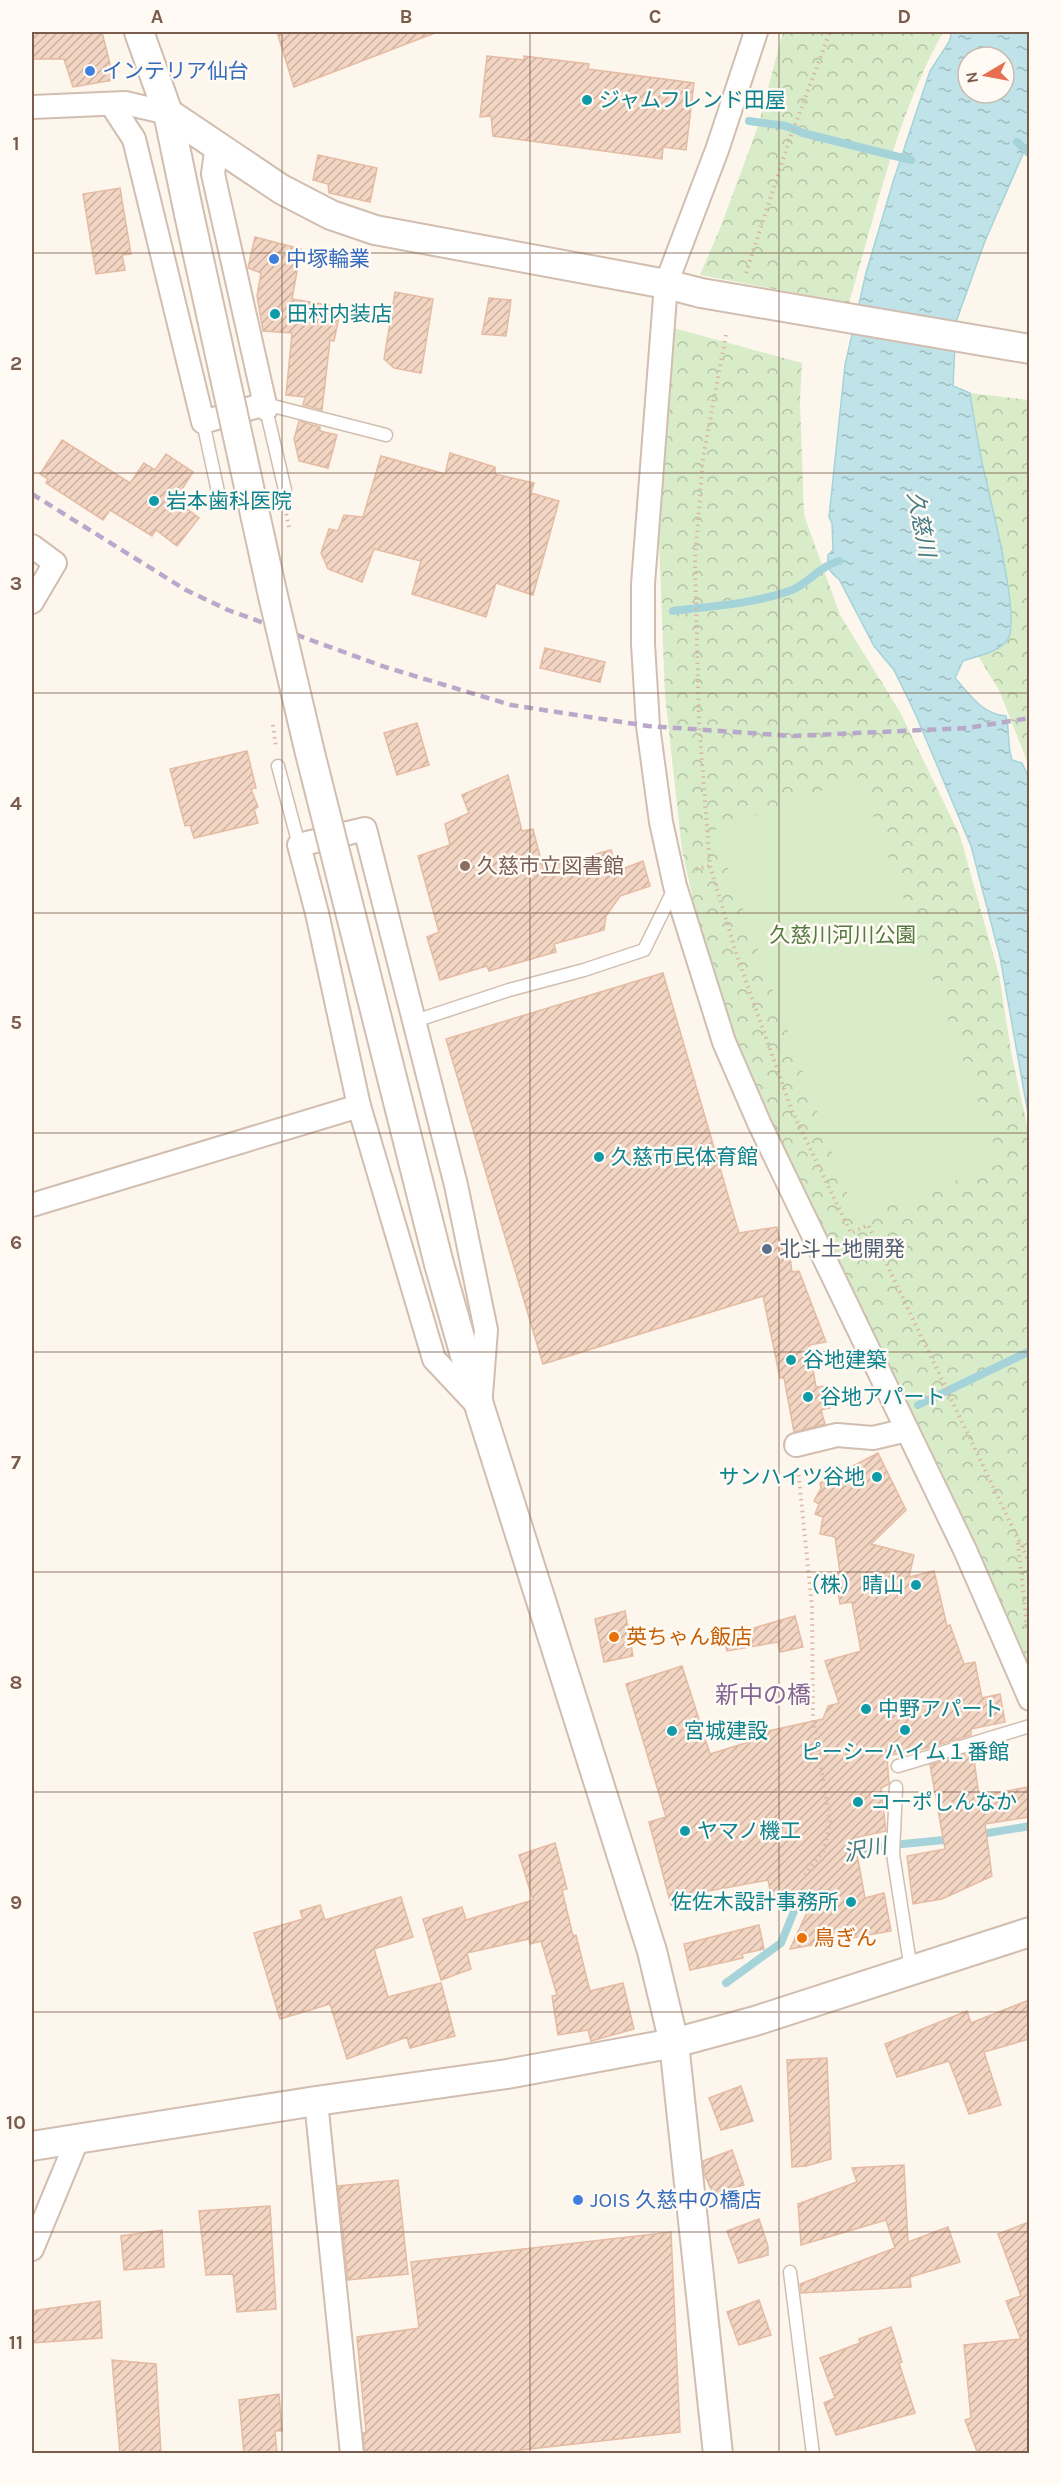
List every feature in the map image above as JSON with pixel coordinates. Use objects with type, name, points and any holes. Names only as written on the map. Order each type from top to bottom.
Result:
[{"type":"street","points":[[139,32],[168,113],[273,596],[310,753],[439,1264],[480,1408],[652,1951],[674,2043],[718,2454]]},
{"type":"street","points":[[756,32],[717,150],[666,284],[643,584],[643,644],[651,748],[661,822],[675,886],[724,1042],[760,1125],[965,1551],[1029,1699]]},
{"type":"street","points":[[32,108],[125,103],[168,113],[281,189],[331,215],[375,230],[666,284],[701,293],[1029,349]]},
{"type":"street","points":[[111,104],[134,140],[203,422],[265,406],[213,174],[217,145]]},
{"type":"street","points":[[32,546],[55,563],[32,602]]},
{"type":"street","points":[[365,829],[456,1185],[486,1330],[480,1408],[434,1359],[359,1106],[317,913],[299,845],[365,829]]},
{"type":"street","points":[[32,1205],[359,1106]]},
{"type":"street","points":[[796,1445],[837,1435],[873,1438],[907,1430]]},
{"type":"street","points":[[32,2146],[316,2101],[507,2074],[674,2043],[755,2021],[1029,1932]]},
{"type":"street","points":[[316,2101],[352,2454]]},
{"type":"street","points":[[32,2249],[78,2138]]},
{"type":"lane","points":[[285,490],[265,406],[386,435]]},
{"type":"lane","points":[[203,422],[220,501]]},
{"type":"lane","points":[[278,766],[299,845]]},
{"type":"lane","points":[[416,1022],[509,990],[584,970],[644,950],[675,886]]},
{"type":"lane","points":[[898,1766],[1029,1726]]},
{"type":"lane","points":[[896,1787],[893,1854],[911,1971]]},
{"type":"lane","points":[[790,2272],[813,2454]]},
{"type":"path","points":[[746,273],[789,141],[830,32]]},
{"type":"path","points":[[726,334],[704,458],[695,562],[702,763],[710,866],[737,956],[792,1111],[850,1233],[868,1225],[1029,1564]]},
{"type":"path","points":[[796,1445],[812,1607],[813,1719],[830,1821],[824,1850],[805,1875]]},
{"type":"path","points":[[1018,1539],[1028,1632]]},
{"type":"green space","points":[[783,32],[943,32],[900,130],[849,303],[700,275],[758,126]]},
{"type":"green space","name":"久慈川河川公園","points":[[670,327],[802,363],[800,400],[804,515],[840,615],[900,712],[960,836],[999,975],[1012,1057],[1030,1138],[1029,1689],[774,1135],[711,980],[682,850],[665,695],[659,540],[660,431]]},
{"type":"green space","points":[[970,393],[1029,400],[1029,766],[999,690],[978,656],[1003,644],[1009,638],[1012,625],[1008,583],[983,470]]},
{"type":"green space","points":[[859,777],[1001,1164],[856,1217],[714,830]]},
{"type":"water","name":"久慈川","points":[[952,32],[1029,32],[1029,140],[985,241],[956,322],[953,386],[970,393],[1011,608],[1011,627],[1008,639],[1000,647],[988,653],[963,661],[955,678],[983,708],[1006,716],[1012,760],[1022,763],[1029,778],[1029,1119],[1000,957],[971,846],[915,713],[894,670],[874,646],[839,579],[829,569],[828,563],[828,555],[833,550],[832,523],[829,517],[845,365],[866,273],[930,71],[949,42]]},
{"type":"building","name":"インテリア仙台","points":[[32,32],[102,32],[114,80],[73,87],[64,59],[32,59]]},
{"type":"building","points":[[277,32],[434,32],[435,33],[294,87]]},
{"type":"building","name":"ジャムフレンド田屋","points":[[487,56],[524,60],[524,56],[589,64],[588,69],[694,83],[686,150],[663,147],[662,159],[493,136],[491,116],[480,117]]},
{"type":"building","points":[[318,155],[377,168],[370,202],[329,193],[328,184],[313,180]]},
{"type":"building","points":[[120,188],[131,254],[122,255],[125,270],[96,274],[83,194]]},
{"type":"building","points":[[255,237],[301,249],[292,299],[341,307],[334,341],[330,340],[322,410],[303,405],[305,397],[286,395],[292,333],[263,331],[257,296],[261,273],[248,268]]},
{"type":"building","points":[[395,292],[433,299],[421,373],[394,368],[384,359]]},
{"type":"building","points":[[489,298],[511,300],[506,336],[482,334]]},
{"type":"building","points":[[299,421],[320,427],[320,431],[337,435],[328,468],[299,461],[294,439]]},
{"type":"building","points":[[62,440],[130,483],[144,463],[155,470],[166,454],[193,472],[175,500],[199,518],[177,546],[156,530],[152,536],[110,510],[103,520],[46,483],[48,479],[40,474]]},
{"type":"building","points":[[450,453],[495,467],[495,474],[534,483],[531,493],[559,501],[533,595],[496,583],[486,617],[412,594],[421,561],[374,549],[362,582],[328,569],[321,553],[329,529],[338,531],[344,515],[363,517],[381,456],[445,474]]},
{"type":"building","points":[[545,648],[605,662],[600,682],[540,668]]},
{"type":"building","points":[[417,723],[429,765],[397,775],[384,733]]},
{"type":"building","points":[[247,751],[256,788],[251,789],[258,807],[254,809],[258,823],[194,838],[190,825],[185,826],[170,769]]},
{"type":"building","name":"久慈市立図書館","points":[[508,775],[522,831],[533,829],[543,868],[611,850],[617,871],[643,861],[650,886],[620,896],[606,916],[604,930],[554,944],[556,952],[489,971],[487,966],[440,980],[427,937],[439,932],[418,856],[450,845],[445,824],[469,813],[462,795]]},
{"type":"building","name":"久慈市民体育館","points":[[663,973],[739,1233],[777,1227],[782,1250],[789,1249],[792,1272],[799,1271],[826,1342],[809,1345],[816,1387],[826,1386],[830,1408],[821,1410],[825,1424],[794,1432],[784,1378],[780,1378],[763,1296],[543,1364],[446,1039]]},
{"type":"building","points":[[878,1453],[906,1510],[871,1544],[914,1555],[909,1577],[934,1571],[947,1626],[950,1625],[964,1664],[975,1662],[982,1698],[1000,1694],[1005,1722],[971,1729],[971,1735],[927,1748],[887,1756],[889,1784],[881,1788],[886,1831],[854,1838],[865,1898],[884,1893],[891,1931],[790,1949],[816,1893],[772,1900],[768,1880],[703,1892],[705,1897],[671,1905],[649,1822],[666,1817],[626,1684],[682,1666],[710,1754],[752,1741],[750,1735],[823,1719],[828,1706],[839,1703],[825,1661],[861,1651],[852,1602],[840,1604],[835,1573],[840,1572],[835,1537],[820,1534],[823,1517],[815,1514],[819,1504],[814,1501],[821,1488],[820,1483]]},
{"type":"building","name":"英ちゃん飯店","points":[[625,1611],[633,1656],[604,1662],[595,1619]]},
{"type":"building","points":[[795,1616],[803,1647],[780,1652],[778,1642],[727,1651],[723,1637]]},
{"type":"building","points":[[973,1752],[979,1796],[1029,1787],[1029,1817],[985,1824],[992,1876],[942,1899],[913,1904],[907,1856],[945,1849],[930,1765]]},
{"type":"building","points":[[555,1843],[567,1889],[562,1890],[590,1991],[623,1983],[634,2029],[591,2041],[588,2030],[558,2035],[552,1996],[557,1995],[541,1941],[530,1944],[529,1939],[467,1953],[471,1969],[441,1980],[423,1919],[462,1907],[466,1920],[533,1900],[519,1855]]},
{"type":"building","points":[[401,1897],[413,1937],[374,1949],[388,1997],[441,1983],[455,2036],[410,2048],[407,2037],[347,2059],[330,2004],[280,2019],[254,1933],[303,1919],[300,1911],[320,1905],[325,1920]]},
{"type":"building","points":[[759,1925],[764,1949],[742,1954],[743,1958],[690,1970],[684,1944]]},
{"type":"building","points":[[1029,2000],[1029,2039],[984,2052],[1001,2105],[969,2114],[949,2061],[897,2077],[885,2044],[967,2011],[971,2023]]},
{"type":"building","points":[[827,2058],[831,2159],[806,2166],[792,2167],[787,2060]]},
{"type":"building","points":[[741,2086],[753,2121],[721,2130],[709,2098]]},
{"type":"building","points":[[732,2150],[744,2185],[713,2194],[704,2173],[703,2161]]},
{"type":"building","points":[[904,2165],[908,2242],[948,2227],[960,2262],[910,2277],[911,2287],[801,2293],[800,2284],[895,2248],[886,2220],[801,2245],[798,2204],[857,2182],[852,2168]]},
{"type":"building","points":[[398,2180],[408,2274],[348,2280],[338,2186]]},
{"type":"building","points":[[270,2206],[276,2309],[237,2312],[233,2274],[206,2275],[199,2211]]},
{"type":"building","points":[[759,2219],[768,2246],[768,2255],[739,2263],[727,2231]]},
{"type":"building","points":[[1029,2222],[1029,2454],[978,2454],[965,2420],[971,2418],[964,2345],[1021,2339],[1006,2301],[1021,2296],[998,2234]]},
{"type":"building","points":[[162,2230],[164,2267],[124,2270],[121,2236]]},
{"type":"building","points":[[671,2232],[680,2432],[486,2454],[365,2454],[363,2433],[366,2432],[357,2337],[419,2328],[411,2262]]},
{"type":"building","points":[[759,2300],[771,2335],[739,2345],[727,2312]]},
{"type":"building","points":[[100,2301],[102,2338],[32,2343],[32,2311]]},
{"type":"building","points":[[891,2327],[902,2362],[899,2363],[915,2413],[836,2435],[824,2403],[835,2398],[820,2358],[860,2343],[859,2339]]},
{"type":"building","points":[[112,2360],[156,2364],[161,2454],[120,2454]]},
{"type":"building","points":[[279,2394],[282,2431],[275,2431],[277,2454],[244,2454],[239,2400]]},
{"type":"waterway","points":[[749,121],[786,126],[803,133],[911,160]]},
{"type":"waterway","points":[[1017,142],[1030,154]]},
{"type":"waterway","points":[[673,611],[733,604],[778,595],[798,587],[832,563],[839,561]]},
{"type":"waterway","points":[[918,1405],[1030,1351]]},
{"type":"waterway","name":"沢川","points":[[976,1835],[1030,1826]]},
{"type":"waterway","name":"沢川","points":[[845,1853],[872,1847],[954,1839]]},
{"type":"waterway","name":"沢川","points":[[726,1983],[781,1943],[804,1887]]},
{"type":"railway","points":[[32,494],[186,590],[228,610],[385,667],[511,705],[648,726],[793,736],[967,728],[1030,718]]},
{"type":"place","name":"インテリア仙台","points":[[90,71]]},
{"type":"place","name":"ジャムフレンド田屋","points":[[587,100]]},
{"type":"place","name":"中塚輪業","points":[[274,259]]},
{"type":"place","name":"田村内装店","points":[[275,314]]},
{"type":"place","name":"岩本歯科医院","points":[[154,501]]},
{"type":"place","name":"久慈市立図書館","points":[[465,866]]},
{"type":"place","name":"久慈市民体育館","points":[[599,1157]]},
{"type":"place","name":"北斗土地開発","points":[[767,1249]]},
{"type":"place","name":"谷地建築","points":[[791,1360]]},
{"type":"place","name":"谷地アパート","points":[[808,1397]]},
{"type":"place","name":"サンハイツ谷地","points":[[877,1477]]},
{"type":"place","name":"（株）晴山","points":[[916,1585]]},
{"type":"place","name":"英ちゃん飯店","points":[[614,1637]]},
{"type":"place","name":"中野アパート","points":[[866,1709]]},
{"type":"place","name":"ピーシーハイム１番館","points":[[905,1730]]},
{"type":"place","name":"宮城建設","points":[[672,1731]]},
{"type":"place","name":"コーポしんなか","points":[[858,1802]]},
{"type":"place","name":"ヤマノ機工","points":[[685,1831]]},
{"type":"place","name":"佐佐木設計事務所","points":[[851,1902]]},
{"type":"place","name":"鳥ぎん","points":[[802,1938]]},
{"type":"place","name":"JOIS 久慈中の橋店","points":[[578,2200]]},
{"type":"district","name":"新中の橋","points":[[763,1695]]}]
